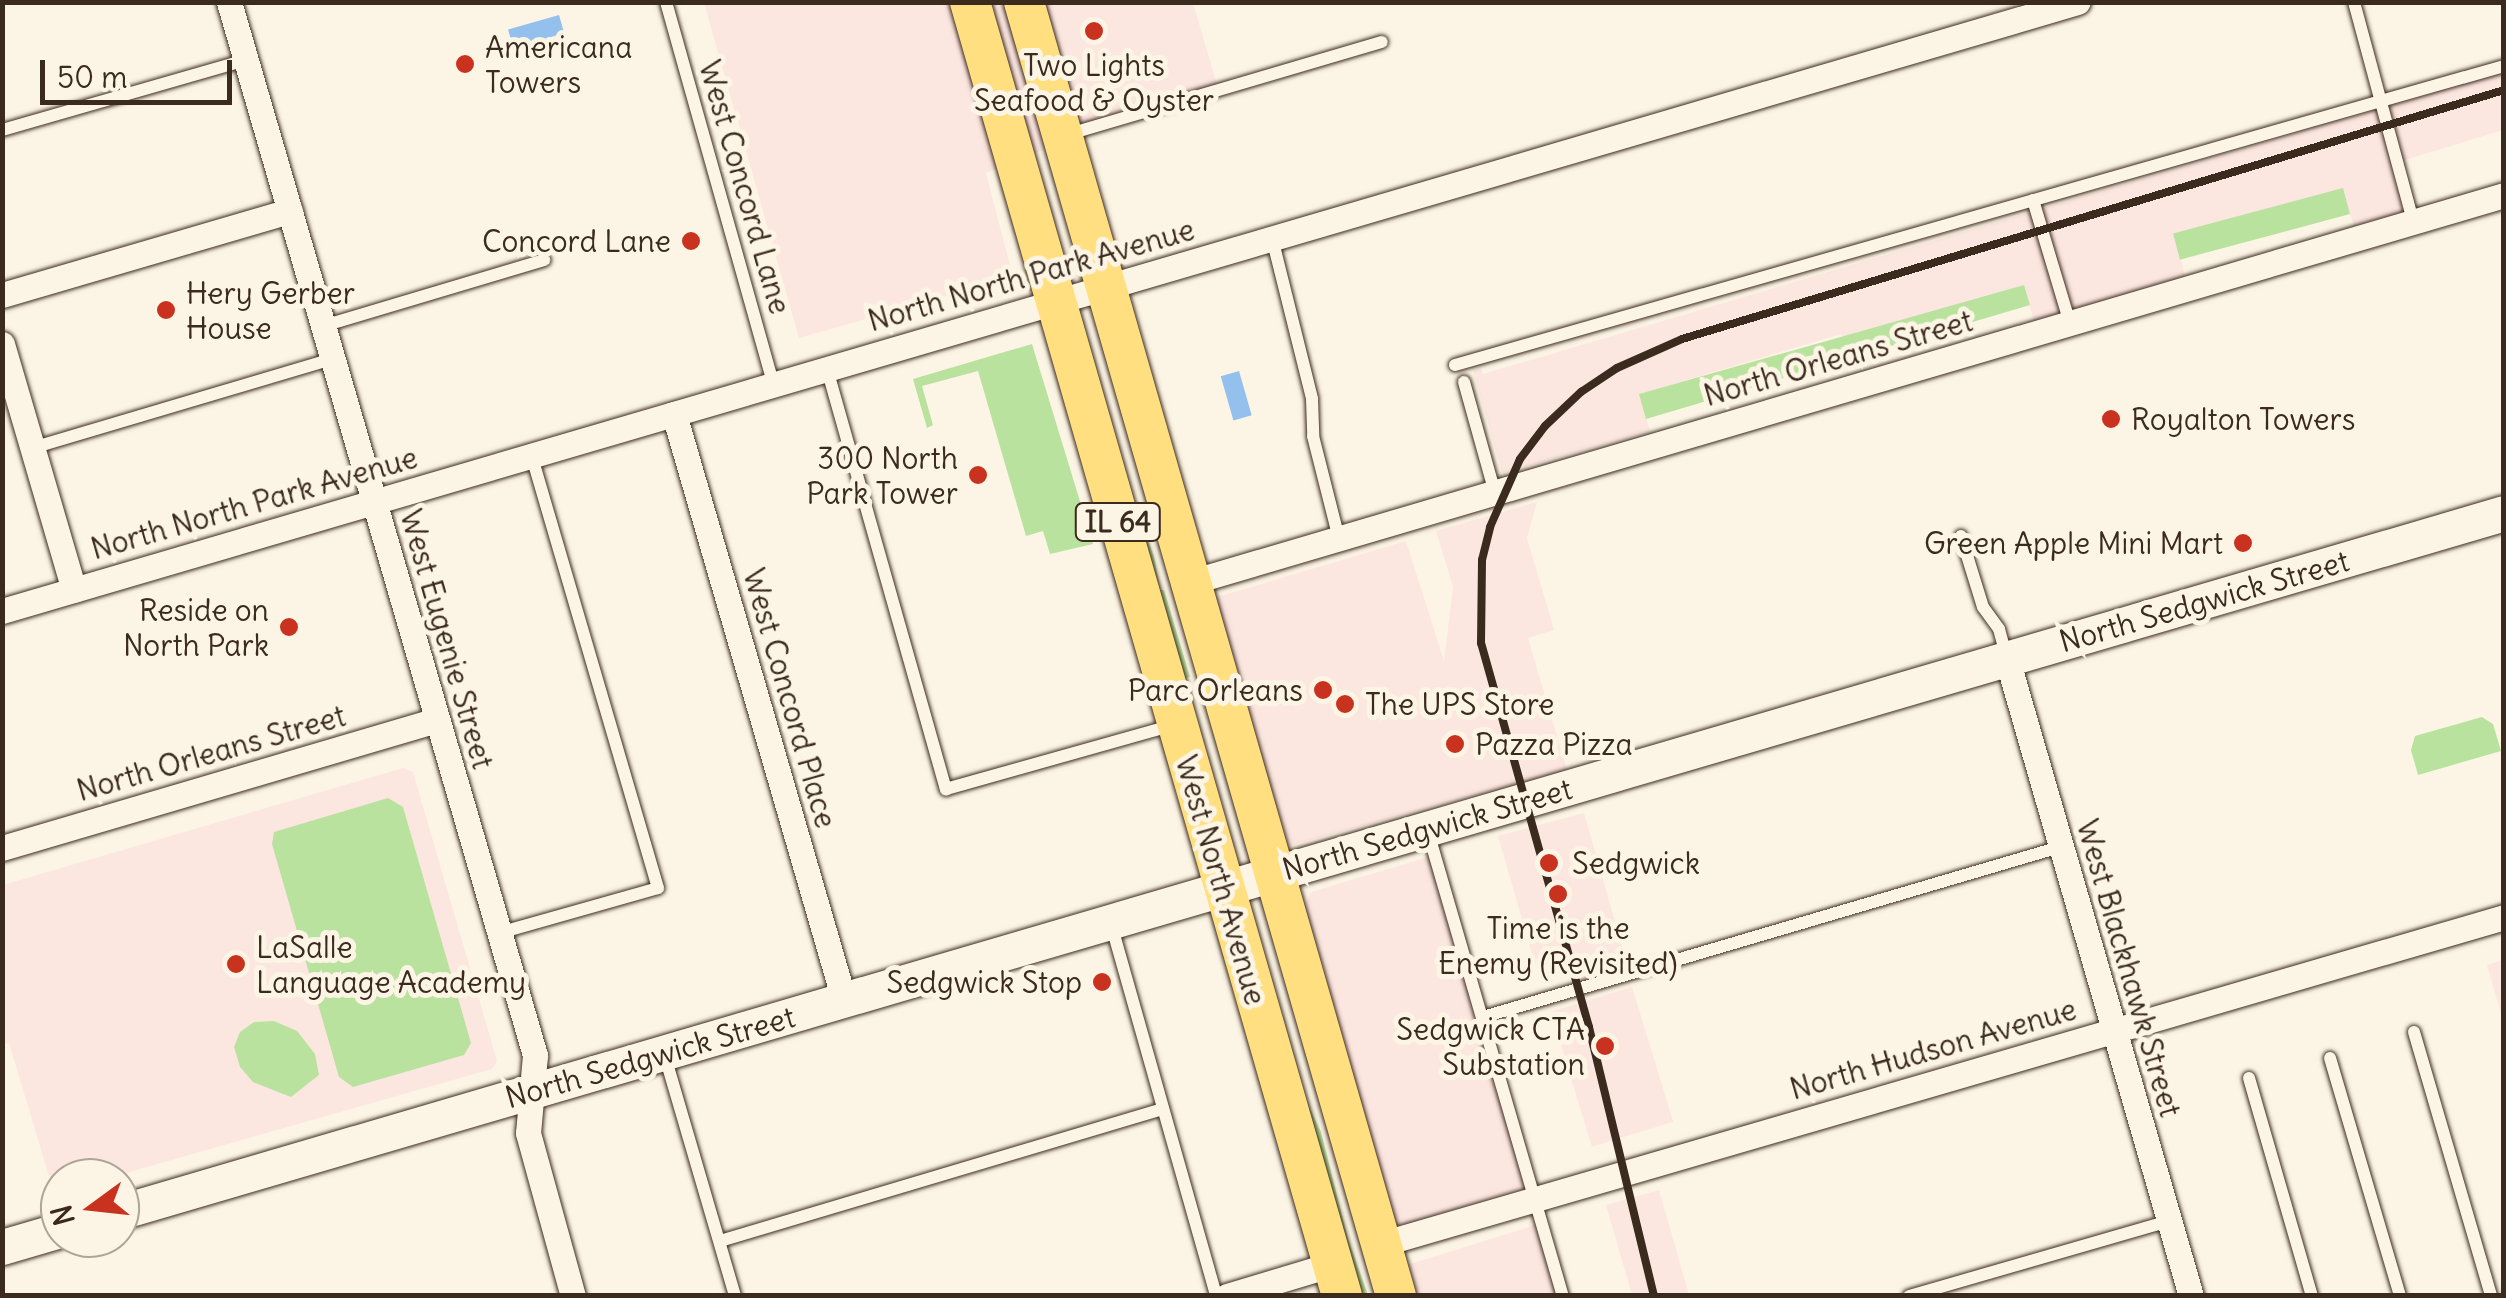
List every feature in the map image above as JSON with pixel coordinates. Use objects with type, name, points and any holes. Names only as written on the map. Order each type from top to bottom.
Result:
[{"type":"main road","name":"West North Avenue","points":[[1024,2],[1396,1296]]},
{"type":"main road","name":"West North Avenue","points":[[972,3],[1054,302],[1337,1280]]},
{"type":"street","name":"West Eugenie Street","points":[[229,2],[535,1055],[528,1133],[573,1296]]},
{"type":"street","name":"North North Park Avenue","points":[[2,611],[2078,2]]},
{"type":"street","name":"North Orleans Street","points":[[1191,582],[2504,195]]},
{"type":"street","points":[[2,295],[290,211]]},
{"type":"street","points":[[2,344],[18,418],[32,448],[74,590]]},
{"type":"street","name":"West Concord Place","points":[[674,414],[844,1000]]},
{"type":"street","name":"North Sedgwick Street","points":[[140,1206],[2504,513]]},
{"type":"street","name":"West Blackhawk Street","points":[[2007,659],[2191,1296]]},
{"type":"street","name":"North Orleans Street","points":[[2,848],[437,720]]},
{"type":"street","name":"North Hudson Avenue","points":[[1381,1244],[2504,918]]},
{"type":"street","points":[[2,1247],[40,1236]]},
{"type":"street","points":[[1226,1296],[1337,1280]]},
{"type":"lane","name":"West Concord Lane","points":[[666,2],[774,384]]},
{"type":"lane","points":[[2354,2],[2413,222]]},
{"type":"lane","points":[[1062,136],[1382,42]]},
{"type":"lane","points":[[2,130],[246,60]]},
{"type":"lane","points":[[1455,365],[2504,66]]},
{"type":"lane","points":[[2033,200],[2070,323]]},
{"type":"lane","points":[[1272,238],[1312,399],[1312,436],[1339,539]]},
{"type":"lane","points":[[323,326],[544,260]]},
{"type":"lane","points":[[32,448],[333,359]]},
{"type":"lane","points":[[827,369],[946,789],[1176,724]]},
{"type":"lane","points":[[1464,382],[1495,493]]},
{"type":"lane","points":[[500,933],[658,888],[532,456]]},
{"type":"lane","points":[[1962,536],[1983,607],[1999,628],[2007,659]]},
{"type":"lane","points":[[1428,829],[1563,1296]]},
{"type":"lane","points":[[1483,1017],[2060,847]]},
{"type":"lane","points":[[1110,922],[1216,1296]]},
{"type":"lane","points":[[2414,1032],[2492,1296]]},
{"type":"lane","points":[[664,1052],[735,1296]]},
{"type":"lane","points":[[2330,1058],[2400,1296]]},
{"type":"lane","points":[[2249,1078],[2312,1296]]},
{"type":"lane","points":[[720,1241],[1163,1109]]},
{"type":"lane","points":[[1908,1296],[2168,1220]]},
{"type":"shaded area","points":[[704,3],[1193,3],[1220,95],[1075,137],[986,173],[1013,277],[799,338]]},
{"type":"shaded area","points":[[2503,72],[2503,130],[2392,164],[2405,212],[2354,226],[2342,189],[2175,238],[2185,276],[2034,321],[2024,285],[1843,339],[1841,334],[1640,394],[1650,432],[1502,473],[1473,370],[1481,368],[1483,374]]},
{"type":"shaded area","points":[[1537,502],[1527,538],[1554,630],[1528,638],[1567,770],[1281,848],[1210,599],[1406,541],[1444,661],[1453,587],[1436,531]]},
{"type":"shaded area","name":"LaSalle Language Academy","points":[[403,768],[413,772],[497,1061],[492,1069],[140,1169],[140,1158],[44,1158],[9,1043],[3,1044],[3,885]]},
{"type":"shaded area","points":[[1584,813],[1628,967],[1573,984],[1565,956],[1535,964],[1498,836]]},
{"type":"shaded area","points":[[1435,855],[1532,1186],[1408,1224],[1395,1223],[1300,915],[1311,892]]},
{"type":"shaded area","points":[[2504,960],[2503,1021],[2487,965]]},
{"type":"shaded area","points":[[1632,987],[1673,1122],[1592,1147],[1551,1012]]},
{"type":"shaded area","points":[[1659,1190],[1689,1295],[1632,1295],[1606,1205]]},
{"type":"shaded area","points":[[1542,1223],[1564,1295],[1411,1295],[1407,1265]]},
{"type":"green space","points":[[2343,188],[2350,214],[2180,260],[2173,234]]},
{"type":"green space","points":[[2024,285],[2030,305],[1646,419],[1639,394]]},
{"type":"green space","points":[[1032,344],[1093,544],[1050,554],[1043,531],[1026,536],[978,371],[922,386],[933,425],[927,428],[913,379]]},
{"type":"green space","points":[[1134,506],[1154,556],[1160,590],[1164,590],[1190,677],[1185,678]]},
{"type":"green space","points":[[2482,717],[2493,724],[2501,751],[2418,775],[2411,750],[2415,736]]},
{"type":"green space","points":[[388,798],[403,807],[471,1043],[464,1055],[353,1087],[339,1077],[272,844],[274,832]]},
{"type":"green space","points":[[274,1021],[297,1031],[315,1054],[319,1075],[291,1097],[253,1082],[240,1067],[234,1047],[240,1032],[254,1022]]},
{"type":"green space","points":[[1307,1102],[1321,1132],[1348,1239],[1368,1295],[1356,1295],[1302,1104]]},
{"type":"water","points":[[559,15],[564,33],[513,48],[508,30]]},
{"type":"water","points":[[1239,371],[1252,415],[1233,420],[1221,376]]},
{"type":"railway","points":[[1654,1296],[1589,1027],[1481,643],[1482,560],[1490,527],[1520,459],[1545,426],[1581,392],[1617,368],[1682,339],[2504,90]]},
{"type":"place","name":"Two Lights Seafood & Oyster","points":[[1094,31]]},
{"type":"place","name":"Americana Towers","points":[[465,64]]},
{"type":"place","name":"Concord Lane","points":[[691,241]]},
{"type":"place","name":"Hery Gerber House","points":[[166,310]]},
{"type":"place","name":"Royalton Towers","points":[[2111,419]]},
{"type":"place","name":"300 North Park Tower","points":[[978,475]]},
{"type":"place","name":"Green Apple Mini Mart","points":[[2243,543]]},
{"type":"place","name":"Reside on North Park","points":[[289,627]]},
{"type":"place","name":"Parc Orleans","points":[[1323,690]]},
{"type":"place","name":"The UPS Store","points":[[1345,704]]},
{"type":"place","name":"Pazza Pizza","points":[[1455,744]]},
{"type":"place","name":"Sedgwick","points":[[1549,863]]},
{"type":"place","name":"Time is the Enemy (Revisited)","points":[[1558,894]]},
{"type":"place","name":"LaSalle Language Academy","points":[[236,964]]},
{"type":"place","name":"Sedgwick Stop","points":[[1102,982]]},
{"type":"place","name":"Sedgwick CTA Substation","points":[[1605,1046]]}]
